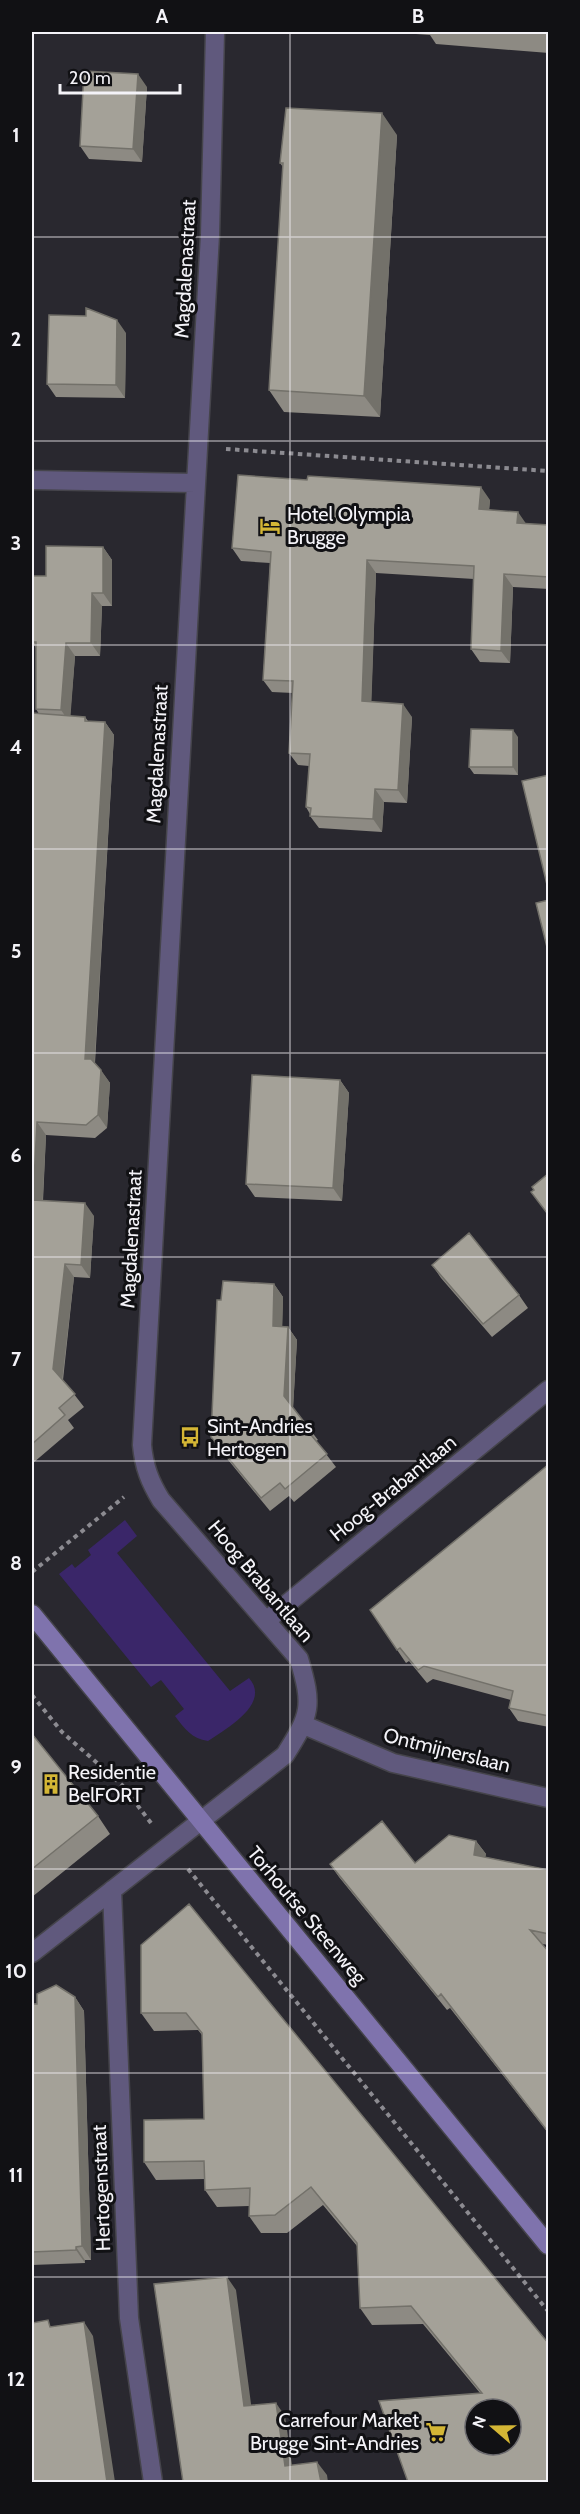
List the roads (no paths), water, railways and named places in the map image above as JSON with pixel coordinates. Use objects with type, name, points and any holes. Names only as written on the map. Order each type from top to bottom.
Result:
[{"type":"main road","name":"Torhoutse Steenweg","points":[[32,1614],[199,1821],[284,1920],[549,2245]]},
{"type":"street","name":"Magdalenastraat","points":[[148,1478],[143,1463],[142,1446],[210,235],[215,32]]},
{"type":"street","points":[[32,480],[195,483]]},
{"type":"street","name":"Hoog-Brabantlaan","points":[[266,1621],[549,1390]]},
{"type":"street","name":"Hoog Brabantlaan","points":[[148,1478],[161,1500],[299,1659],[309,1692],[304,1725]]},
{"type":"street","points":[[32,1953],[285,1755],[304,1725]]},
{"type":"street","name":"Ontmijnerslaan","points":[[304,1725],[393,1763],[549,1798]]},
{"type":"street","name":"Hertogenstraat","points":[[112,1890],[129,2318],[153,2482]]},
{"type":"place","name":"Hotel Olympia Brugge","points":[[270,526]]},
{"type":"place","name":"Sint-Andries Hertogen","points":[[190,1437]]},
{"type":"place","name":"Residentie BelFORT","points":[[51,1784]]},
{"type":"place","name":"Carrefour Market Brugge Sint-Andries","points":[[436,2432]]}]
